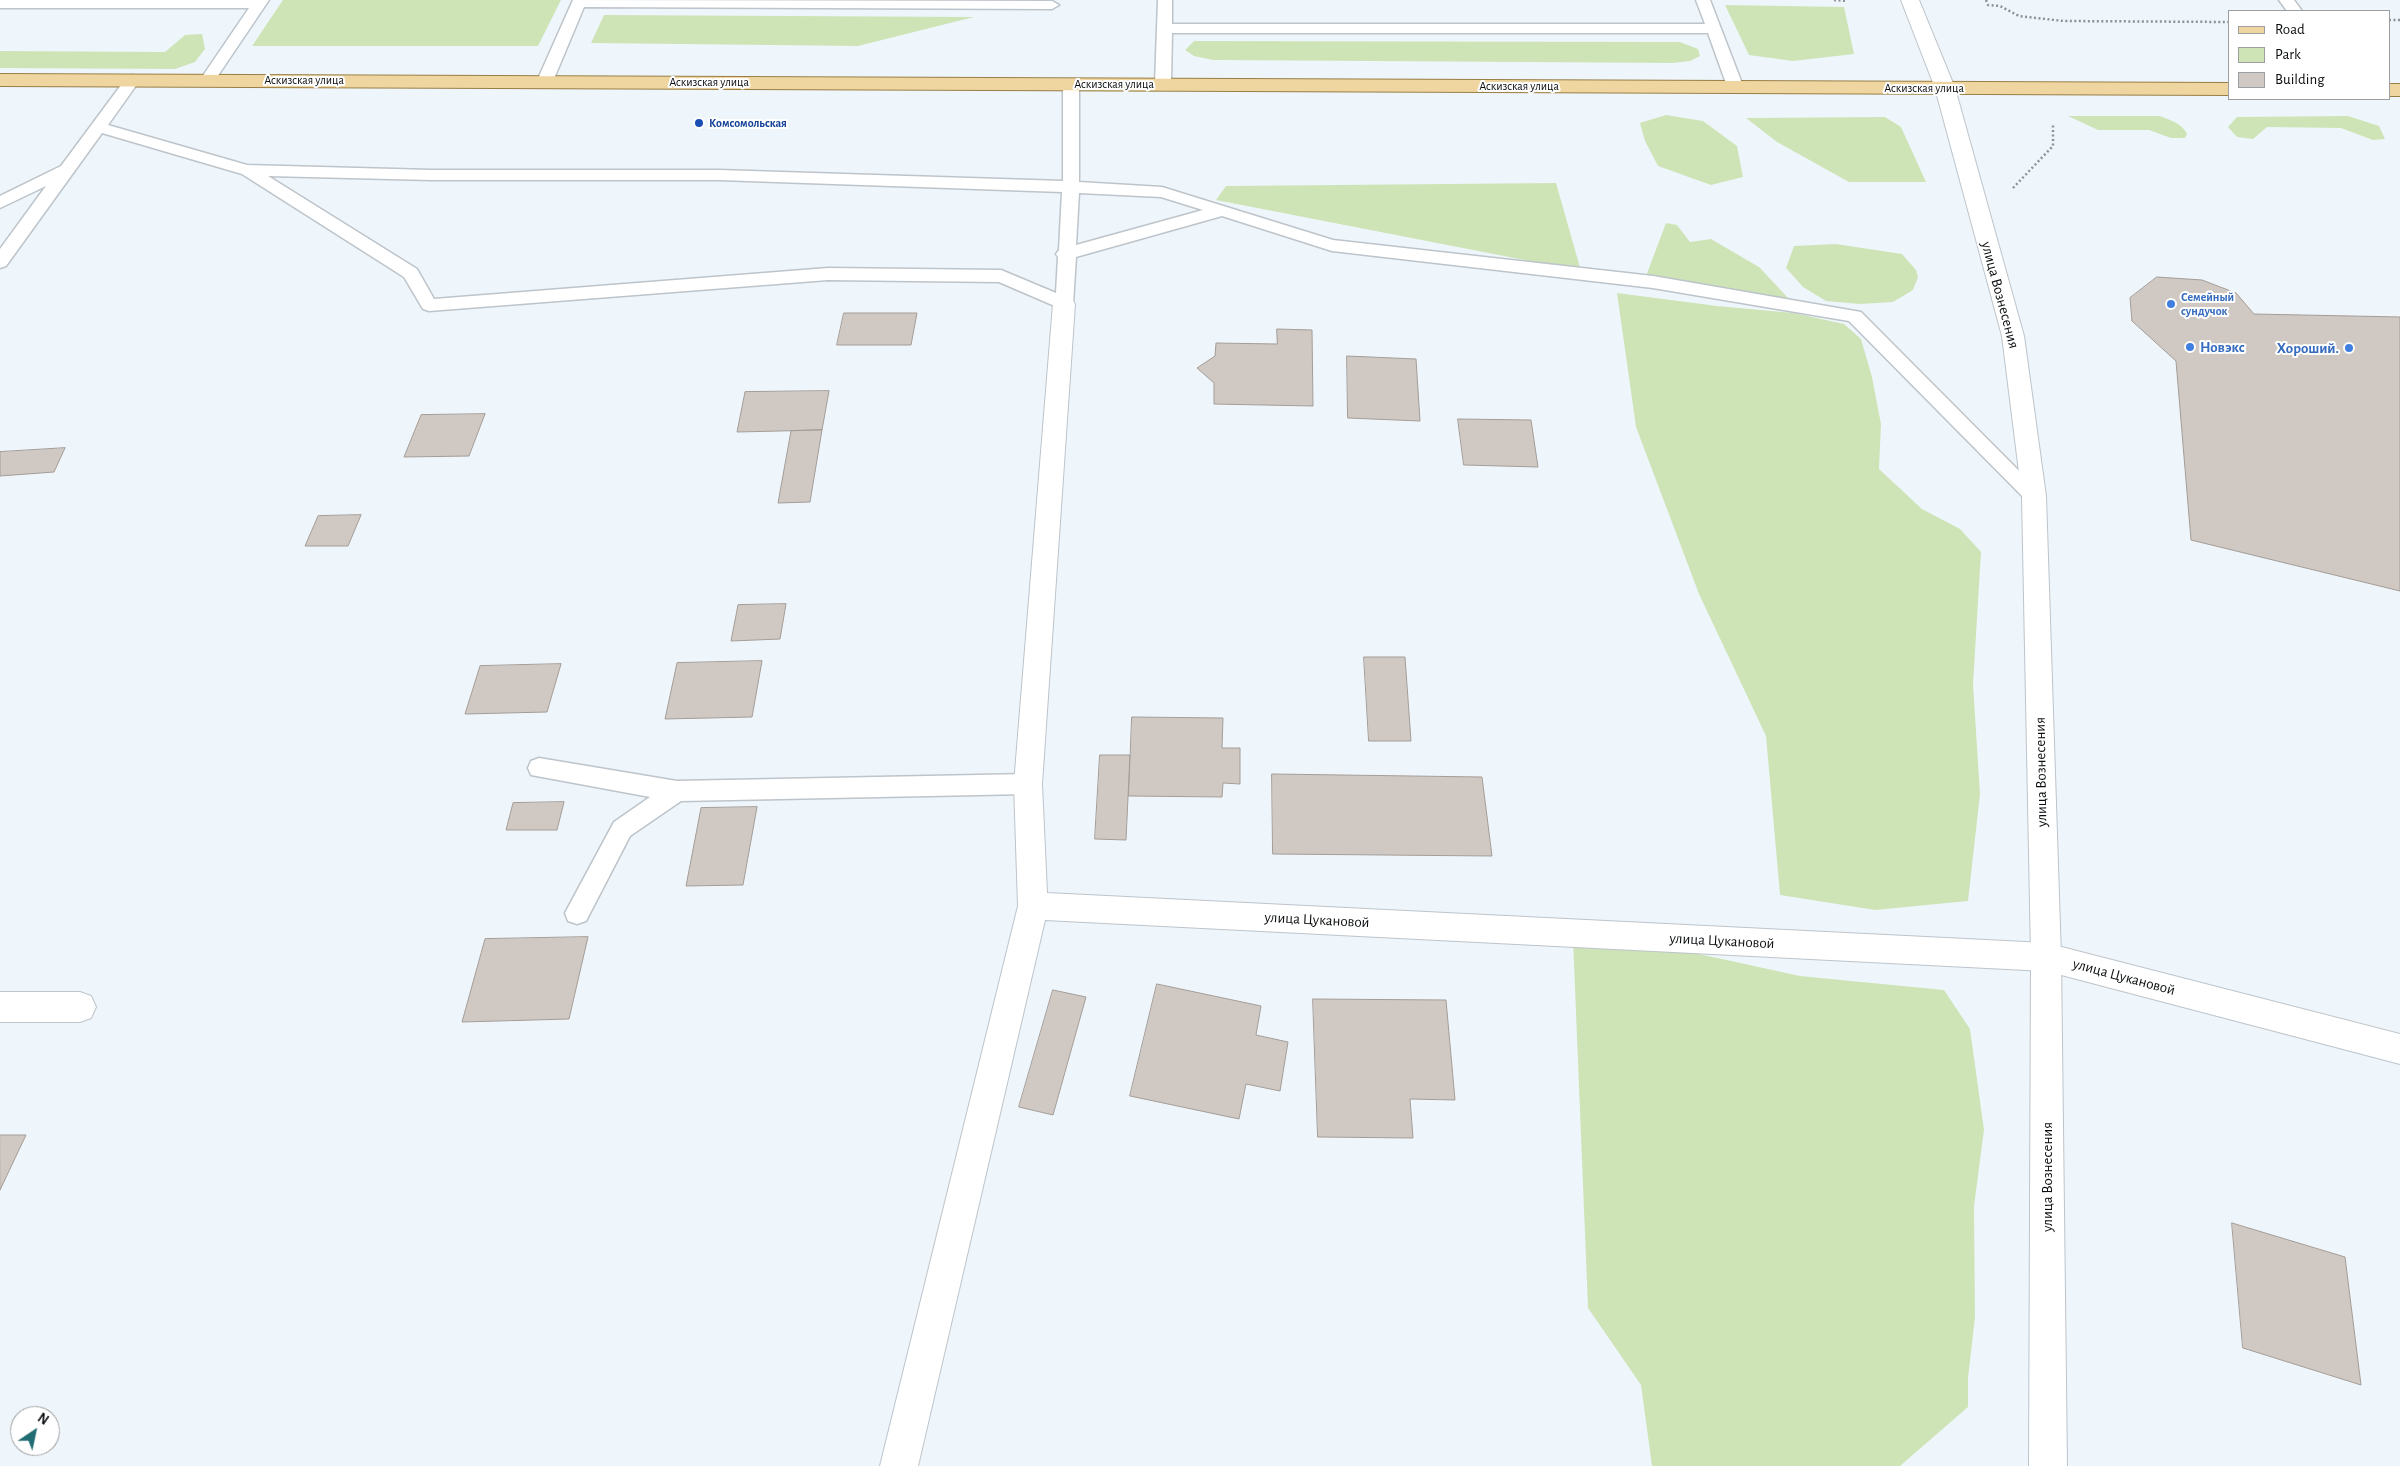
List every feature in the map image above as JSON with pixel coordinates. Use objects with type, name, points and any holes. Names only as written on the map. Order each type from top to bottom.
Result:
[{"type":"main road","name":"Аскизская улица","points":[[0,80],[2228,89]]},
{"type":"street","name":"улица Вознесения","points":[[1910,0],[1945,88],[1971,189],[2013,336],[2034,496],[2046,957],[2048,1466]]},
{"type":"street","points":[[899,1466],[1032,906],[1028,784],[1064,304]]},
{"type":"street","name":"улица Цукановой","points":[[1032,906],[2046,957],[2400,1049]]},
{"type":"street","points":[[0,1007],[80,1007]]},
{"type":"lane","points":[[1163,84],[1165,0]]},
{"type":"lane","points":[[1703,0],[1735,86]]},
{"type":"lane","points":[[2286,0],[2294,10]]},
{"type":"lane","points":[[0,4],[261,2]]},
{"type":"lane","points":[[208,80],[261,2]]},
{"type":"lane","points":[[545,81],[580,2],[1052,5]]},
{"type":"lane","points":[[1164,28],[1714,29]]},
{"type":"lane","points":[[0,262],[132,80]]},
{"type":"lane","points":[[246,170],[411,273],[429,305],[828,274],[1001,276],[1064,304],[1065,254],[1071,187],[1071,84]]},
{"type":"lane","points":[[98,127],[246,170],[431,175],[719,175],[1071,187],[1162,192],[1332,245],[1652,282],[1855,316],[2034,496]]},
{"type":"lane","points":[[0,203],[68,168]]},
{"type":"lane","points":[[1065,254],[1221,210]]},
{"type":"lane","points":[[539,768],[677,791],[1028,784]]},
{"type":"lane","points":[[576,914],[622,828],[677,791]]},
{"type":"path","points":[[1834,0],[1847,0]]},
{"type":"path","points":[[1986,0],[1988,5],[2000,6],[2019,16],[2064,22],[2228,22]]},
{"type":"path","points":[[2011,190],[2053,146],[2053,125]]},
{"type":"green space","points":[[283,0],[561,0],[538,46],[252,46]]},
{"type":"green space","points":[[1725,5],[1844,7],[1854,54],[1793,61],[1749,55]]},
{"type":"green space","points":[[604,15],[974,17],[858,46],[591,43]]},
{"type":"green space","points":[[202,34],[205,49],[195,62],[175,69],[0,68],[0,51],[165,52],[185,35]]},
{"type":"green space","points":[[1194,41],[1680,42],[1698,49],[1700,56],[1690,61],[1673,63],[1213,60],[1194,56],[1185,50]]},
{"type":"green space","points":[[1666,115],[1703,121],[1737,146],[1743,177],[1711,185],[1658,166],[1645,141],[1640,123]]},
{"type":"green space","points":[[2068,116],[2159,116],[2179,125],[2187,134],[2185,138],[2171,138],[2149,130],[2098,130]]},
{"type":"green space","points":[[2348,116],[2379,126],[2385,139],[2373,140],[2341,128],[2267,127],[2253,139],[2237,137],[2228,127],[2237,117]]},
{"type":"green space","points":[[1885,117],[1901,127],[1926,182],[1849,182],[1777,142],[1746,118]]},
{"type":"green space","points":[[1556,183],[1581,271],[1216,200],[1226,186]]},
{"type":"green space","points":[[1666,223],[1677,225],[1690,242],[1711,239],[1759,267],[1789,299],[1646,276]]},
{"type":"green space","points":[[1836,244],[1902,254],[1916,270],[1918,277],[1913,290],[1893,302],[1860,304],[1826,301],[1803,287],[1786,268],[1794,246]]},
{"type":"green space","points":[[1617,293],[1717,306],[1794,313],[1844,324],[1861,339],[1872,377],[1881,424],[1879,469],[1922,509],[1960,529],[1981,552],[1973,684],[1980,794],[1968,901],[1875,910],[1780,895],[1766,736],[1699,594],[1636,427]]},
{"type":"green space","points":[[1573,939],[1699,954],[1800,976],[1944,990],[1970,1029],[1984,1130],[1974,1206],[1975,1317],[1968,1378],[1968,1407],[1900,1466],[1652,1466],[1641,1385],[1588,1308]]},
{"type":"building","points":[[2157,277],[2202,280],[2236,293],[2254,314],[2400,317],[2400,591],[2191,540],[2176,361],[2132,321],[2130,298]]},
{"type":"building","points":[[844,313],[917,313],[911,345],[837,345]]},
{"type":"building","points":[[1277,329],[1312,330],[1313,406],[1214,404],[1214,383],[1197,368],[1215,356],[1216,343],[1277,344]]},
{"type":"building","points":[[1347,356],[1416,359],[1420,421],[1348,418]]},
{"type":"building","points":[[829,391],[822,430],[737,432],[745,392]]},
{"type":"building","points":[[485,414],[469,456],[404,457],[421,415]]},
{"type":"building","points":[[1458,419],[1531,420],[1538,467],[1464,465]]},
{"type":"building","points":[[822,430],[810,502],[778,503],[791,431]]},
{"type":"building","points":[[65,448],[54,472],[0,476],[0,452]]},
{"type":"building","points":[[361,515],[348,546],[305,546],[318,516]]},
{"type":"building","points":[[786,604],[780,639],[731,641],[738,605]]},
{"type":"building","points":[[1364,657],[1405,657],[1411,741],[1369,741]]},
{"type":"building","points":[[762,661],[752,717],[665,719],[677,663]]},
{"type":"building","points":[[561,664],[547,712],[465,714],[480,666]]},
{"type":"building","points":[[1132,717],[1223,718],[1222,748],[1240,748],[1240,784],[1223,783],[1222,797],[1129,796]]},
{"type":"building","points":[[1100,755],[1130,755],[1126,840],[1095,839]]},
{"type":"building","points":[[1272,774],[1482,777],[1492,856],[1273,854]]},
{"type":"building","points":[[564,802],[557,830],[506,830],[513,803]]},
{"type":"building","points":[[757,807],[743,885],[686,886],[701,808]]},
{"type":"building","points":[[588,937],[569,1019],[462,1022],[485,939]]},
{"type":"building","points":[[1157,984],[1261,1006],[1256,1035],[1288,1042],[1280,1091],[1246,1084],[1239,1119],[1130,1096]]},
{"type":"building","points":[[1053,990],[1086,997],[1053,1115],[1019,1107]]},
{"type":"building","points":[[1313,999],[1446,1000],[1455,1100],[1410,1099],[1413,1138],[1318,1137]]},
{"type":"building","points":[[0,1135],[26,1135],[0,1190]]},
{"type":"building","points":[[2232,1223],[2345,1257],[2361,1385],[2243,1348]]},
{"type":"place","name":"Комсомольская","points":[[699,123]]},
{"type":"place","name":"Семейный сундучок","points":[[2171,304]]},
{"type":"place","name":"Новэкс","points":[[2190,347]]},
{"type":"place","name":"Хороший.","points":[[2349,348]]}]
